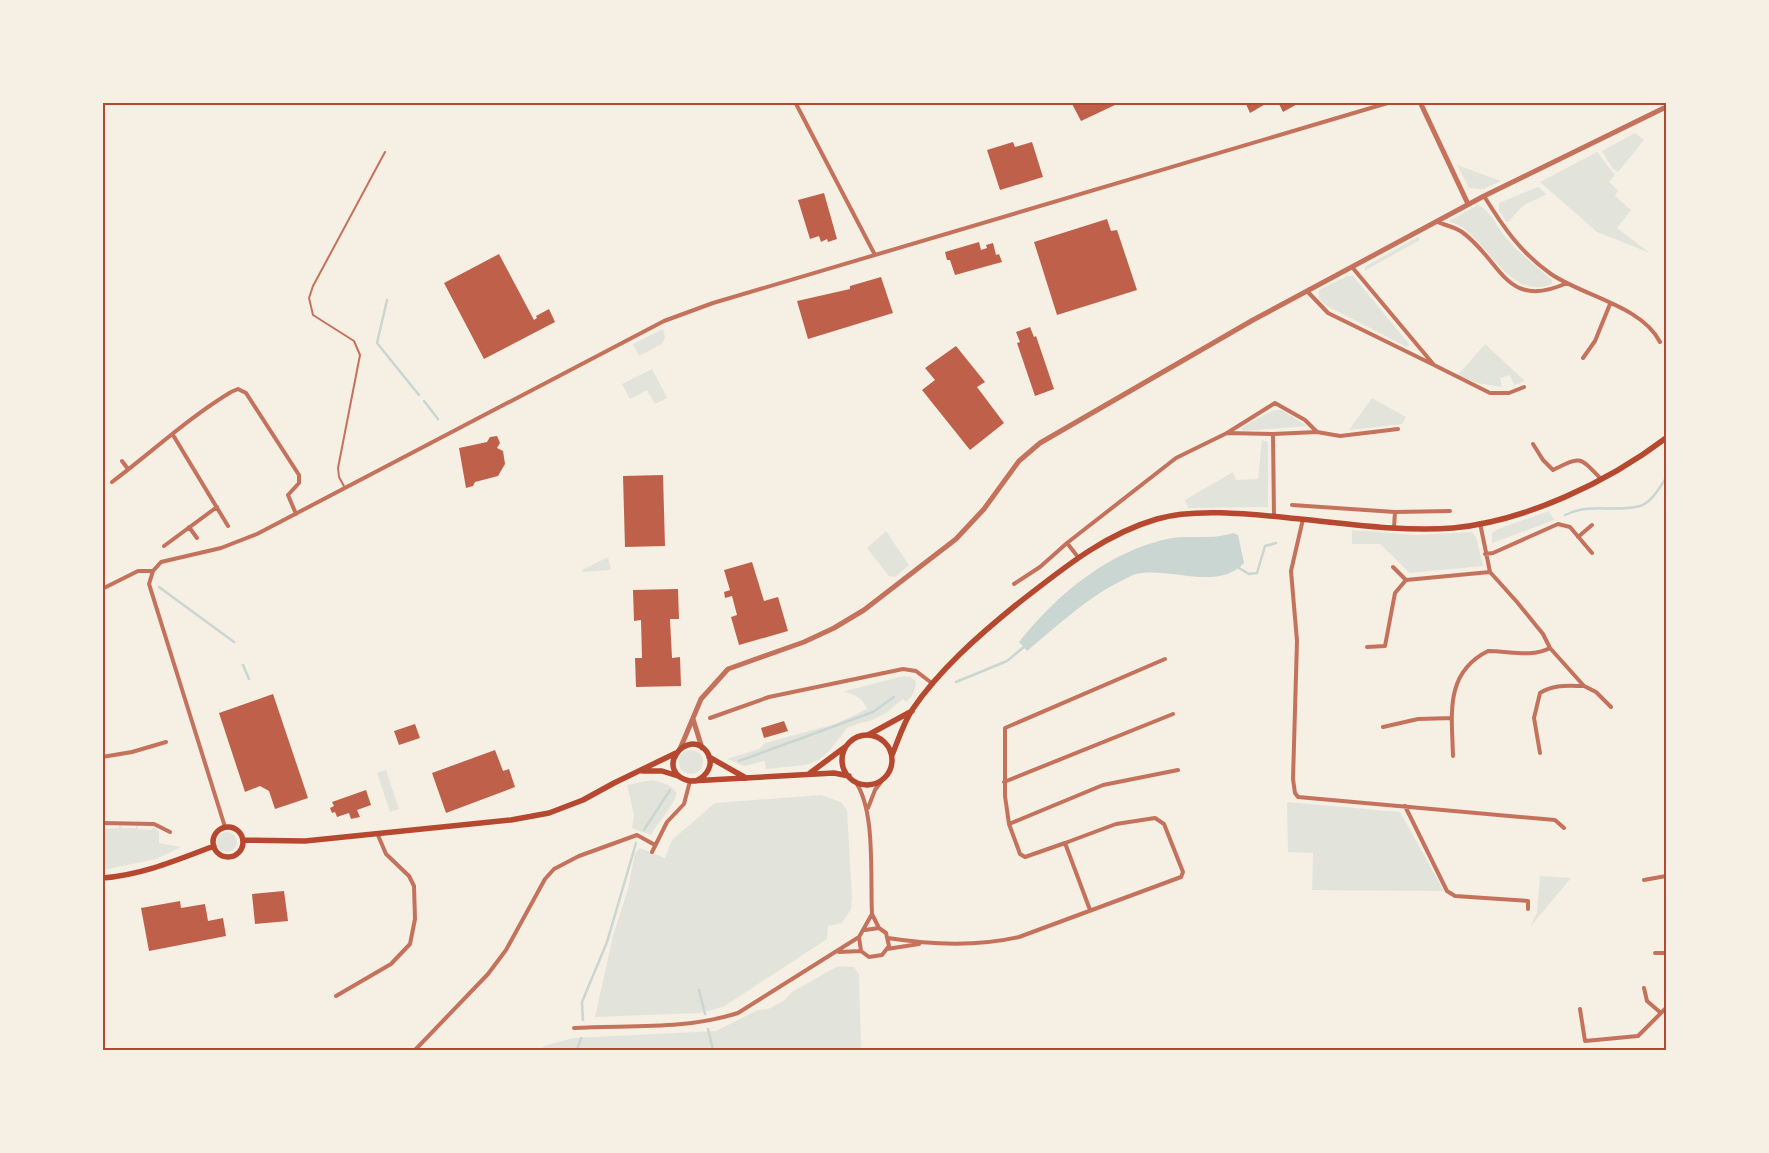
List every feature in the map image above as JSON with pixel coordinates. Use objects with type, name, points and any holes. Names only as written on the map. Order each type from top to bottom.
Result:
[{"type":"main road","points":[[846,746],[842,762],[849,776],[855,781],[869,784],[884,778],[889,771],[892,755],[912,711],[933,684],[992,624],[1078,557],[1104,541],[1159,518],[1229,514],[1394,528],[1453,528],[1480,524],[1531,511],[1601,479],[1666,438]]},
{"type":"main road","points":[[808,774],[822,766],[852,740],[868,735],[912,711]]},
{"type":"main road","points":[[868,735],[884,741],[892,755]]},
{"type":"main road","points":[[242,840],[305,841],[512,820],[549,813],[583,800],[691,744],[702,748],[709,757],[746,778]]},
{"type":"main road","points":[[678,751],[673,765],[679,776]]},
{"type":"main road","points":[[693,781],[702,778],[709,768],[709,757]]},
{"type":"main road","points":[[638,771],[662,771],[693,781],[834,773],[849,776]]},
{"type":"main road","points":[[225,827],[238,832],[242,840],[240,850],[230,856],[219,854],[214,846],[214,836],[225,827]]},
{"type":"main road","points":[[102,878],[126,876],[166,864],[214,846]]},
{"type":"street","points":[[795,102],[875,255]]},
{"type":"street","points":[[225,827],[149,584],[153,571],[161,562],[221,548],[256,534],[664,321],[713,303],[1391,102]]},
{"type":"street","points":[[1420,102],[1468,204]]},
{"type":"street","points":[[678,751],[700,699],[728,669],[804,642],[834,628],[864,610],[956,539],[984,509],[1019,461],[1040,443],[1218,339],[1468,204],[1666,107]]},
{"type":"street","points":[[1484,196],[1520,249],[1567,283],[1642,319],[1654,331],[1660,342]]},
{"type":"street","points":[[1437,222],[1462,232],[1511,284],[1523,291],[1536,293],[1552,290],[1567,283]]},
{"type":"street","points":[[1352,267],[1434,365]]},
{"type":"street","points":[[1307,291],[1328,313],[1490,393],[1509,393],[1524,387]]},
{"type":"street","points":[[1583,358],[1595,341],[1610,304]]},
{"type":"street","points":[[112,482],[173,435],[186,421],[203,409],[230,392],[243,390],[299,475],[299,483],[288,495],[296,514]]},
{"type":"street","points":[[1014,584],[1040,567],[1067,543],[1176,458],[1227,433],[1275,403],[1305,420],[1317,432]]},
{"type":"street","points":[[1227,433],[1273,434],[1317,432],[1340,436],[1398,429]]},
{"type":"street","points":[[1273,434],[1274,517]]},
{"type":"street","points":[[173,435],[228,526]]},
{"type":"street","points":[[1533,444],[1543,460],[1553,470],[1576,460],[1584,461],[1601,479]]},
{"type":"street","points":[[122,461],[128,469]]},
{"type":"street","points":[[1292,505],[1395,512],[1450,511]]},
{"type":"street","points":[[164,546],[216,507]]},
{"type":"street","points":[[1394,528],[1395,512]]},
{"type":"street","points":[[1303,520],[1291,571],[1297,641],[1293,722],[1295,793],[1298,797],[1555,820],[1564,828]]},
{"type":"street","points":[[1480,524],[1490,572],[1543,634],[1550,648],[1584,686],[1596,692],[1611,707]]},
{"type":"street","points":[[1485,554],[1493,553],[1558,524],[1568,525],[1592,553]]},
{"type":"street","points":[[1578,536],[1592,525]]},
{"type":"street","points":[[189,527],[197,538]]},
{"type":"street","points":[[1067,543],[1078,557]]},
{"type":"street","points":[[1393,567],[1406,580]]},
{"type":"street","points":[[102,588],[138,571],[153,571]]},
{"type":"street","points":[[1368,647],[1385,646],[1395,593],[1406,580],[1490,572]]},
{"type":"street","points":[[1454,756],[1452,718],[1454,685],[1480,656],[1488,651],[1524,654],[1543,652],[1550,648]]},
{"type":"street","points":[[837,952],[861,951],[874,958],[882,955],[887,950],[923,944],[982,944],[1006,940],[1181,877],[1184,872],[1164,824],[1155,818],[1116,824],[1023,857],[1010,824],[1004,782],[1005,728],[1165,659]]},
{"type":"street","points":[[710,718],[769,697],[903,669],[916,671],[933,684]]},
{"type":"street","points":[[1540,753],[1534,718],[1540,693],[1548,687],[1584,686]]},
{"type":"street","points":[[1004,782],[1173,714]]},
{"type":"street","points":[[1383,727],[1418,719],[1452,718]]},
{"type":"street","points":[[693,719],[702,748]]},
{"type":"street","points":[[102,757],[132,752],[166,742]]},
{"type":"street","points":[[1010,824],[1104,785],[1178,770]]},
{"type":"street","points":[[868,808],[875,790],[884,778]]},
{"type":"street","points":[[652,852],[667,822],[684,804],[693,781]]},
{"type":"street","points":[[855,781],[861,789],[868,808],[872,914],[879,928],[888,938],[923,944]]},
{"type":"street","points":[[1405,806],[1447,891],[1455,896],[1528,901],[1528,909]]},
{"type":"street","points":[[102,823],[154,824],[170,832]]},
{"type":"street","points":[[336,996],[391,964],[410,944],[415,919],[414,886],[409,876],[386,854],[377,833]]},
{"type":"street","points":[[415,1050],[488,974],[506,950],[545,879],[557,866],[637,835],[655,845]]},
{"type":"street","points":[[1065,843],[1090,910]]},
{"type":"street","points":[[1644,880],[1666,876]]},
{"type":"street","points":[[574,1028],[720,1019],[738,1013],[859,937],[865,930],[872,914]]},
{"type":"street","points":[[865,930],[879,928]]},
{"type":"street","points":[[859,937],[861,951]]},
{"type":"street","points":[[887,950],[888,938]]},
{"type":"street","points":[[1655,953],[1666,953]]},
{"type":"street","points":[[1644,988],[1647,1001],[1661,1014]]},
{"type":"street","points":[[1580,1009],[1585,1041],[1638,1036],[1666,1008]]},
{"type":"lane","points":[[345,488],[339,477],[338,468],[360,356],[354,341],[313,315],[309,298],[319,274],[385,152]]},
{"type":"shaded area","points":[[1635,133],[1644,140],[1618,172],[1613,169],[1602,151]]},
{"type":"shaded area","points":[[1597,152],[1615,175],[1609,182],[1618,190],[1615,196],[1631,210],[1617,228],[1650,253],[1597,232],[1540,182]]},
{"type":"shaded area","points":[[1457,165],[1501,181],[1483,189],[1469,188]]},
{"type":"shaded area","points":[[1538,187],[1546,194],[1525,205],[1507,223],[1499,210],[1499,203]]},
{"type":"shaded area","points":[[1478,205],[1491,216],[1513,245],[1552,280],[1552,284],[1538,287],[1526,285],[1515,279],[1504,271],[1466,230],[1449,221]]},
{"type":"shaded area","points":[[1418,237],[1420,240],[1364,271],[1366,266]]},
{"type":"shaded area","points":[[1347,276],[1353,276],[1410,345],[1407,347],[1327,306],[1319,299],[1319,290]]},
{"type":"shaded area","points":[[663,329],[665,337],[662,344],[639,356],[633,344]]},
{"type":"shaded area","points":[[1485,344],[1525,381],[1514,385],[1510,375],[1500,378],[1502,387],[1477,383],[1458,375]]},
{"type":"shaded area","points":[[652,369],[667,398],[655,404],[647,390],[630,399],[622,384]]},
{"type":"shaded area","points":[[1372,398],[1406,417],[1402,424],[1349,430]]},
{"type":"shaded area","points":[[1274,410],[1282,410],[1307,426],[1243,431],[1241,428]]},
{"type":"shaded area","points":[[1262,440],[1268,442],[1268,507],[1188,508],[1185,500],[1233,472],[1236,480],[1258,479]]},
{"type":"shaded area","points":[[1549,511],[1554,520],[1492,543],[1492,533],[1498,529]]},
{"type":"shaded area","points":[[1352,530],[1417,535],[1472,532],[1476,537],[1483,566],[1410,573],[1380,544],[1352,544]]},
{"type":"shaded area","points":[[886,531],[909,565],[895,577],[889,576],[867,548]]},
{"type":"shaded area","points":[[1233,533],[1238,535],[1244,563],[1233,571],[1221,576],[1207,577],[1150,572],[1134,575],[1106,589],[1082,605],[1027,651],[1019,642],[1034,624],[1068,591],[1087,576],[1127,552],[1172,538],[1218,536]]},
{"type":"shaded area","points":[[608,557],[611,570],[582,572],[582,570]]},
{"type":"shaded area","points":[[904,676],[911,677],[916,682],[912,696],[906,702],[903,699],[886,713],[870,721],[847,728],[830,750],[819,760],[805,765],[766,769],[765,761],[744,766],[727,759],[759,749],[765,743],[835,724],[867,709],[857,697],[850,693],[842,692]]},
{"type":"shaded area","points":[[691,750],[700,753],[703,762],[700,771],[691,774],[682,771],[679,762],[682,753]]},
{"type":"shaded area","points":[[386,770],[399,809],[390,812],[377,773]]},
{"type":"shaded area","points":[[653,780],[669,785],[677,793],[672,804],[651,835],[632,828],[634,815],[627,785]]},
{"type":"shaded area","points":[[821,795],[841,802],[847,810],[852,897],[851,909],[842,923],[828,926],[827,939],[723,1007],[699,1013],[595,1017],[613,936],[628,889],[635,853],[640,848],[665,858],[672,840],[715,803]]},
{"type":"shaded area","points":[[1287,802],[1400,812],[1444,891],[1312,890],[1313,853],[1288,852]]},
{"type":"shaded area","points":[[119,825],[122,828],[136,828],[136,825],[138,825],[138,829],[152,830],[153,827],[159,831],[159,843],[181,847],[156,859],[103,870],[103,827],[105,829],[119,828]]},
{"type":"shaded area","points":[[227,832],[234,835],[237,842],[234,849],[227,852],[220,849],[217,842],[220,835]]},
{"type":"shaded area","points":[[1540,876],[1571,878],[1530,927],[1537,912]]},
{"type":"shaded area","points":[[838,966],[854,967],[859,974],[861,1050],[539,1050],[544,1046],[573,1038],[716,1031],[758,1010],[768,1009],[785,1000],[792,992]]},
{"type":"building","points":[[1071,102],[1114,102],[1115,105],[1081,121]]},
{"type":"building","points":[[1245,102],[1269,102],[1250,113]]},
{"type":"building","points":[[1278,102],[1301,102],[1283,112]]},
{"type":"building","points":[[1013,142],[1015,147],[1032,142],[1043,177],[1000,190],[987,150]]},
{"type":"building","points":[[824,193],[837,239],[828,242],[827,239],[821,242],[819,236],[810,239],[798,200]]},
{"type":"building","points":[[1107,219],[1111,231],[1117,230],[1137,290],[1057,315],[1034,242]]},
{"type":"building","points":[[979,242],[981,250],[987,248],[986,245],[993,243],[996,255],[999,254],[1002,262],[955,275],[945,252]]},
{"type":"building","points":[[499,254],[534,320],[537,318],[536,316],[549,309],[555,322],[484,359],[444,283]]},
{"type":"building","points":[[881,277],[893,313],[808,339],[797,301],[850,289],[850,286]]},
{"type":"building","points":[[1030,327],[1034,337],[1036,336],[1054,389],[1035,396],[1017,343],[1020,342],[1016,332]]},
{"type":"building","points":[[956,346],[985,382],[977,387],[1004,423],[970,450],[922,390],[935,380],[925,368]]},
{"type":"building","points":[[497,436],[500,443],[497,448],[503,451],[505,464],[498,476],[475,482],[473,486],[466,488],[459,448],[487,442],[490,437]]},
{"type":"building","points":[[663,475],[665,546],[625,547],[623,476]]},
{"type":"building","points":[[752,562],[764,601],[778,597],[788,631],[739,645],[731,617],[737,615],[732,596],[725,598],[724,592],[730,590],[724,570]]},
{"type":"building","points":[[678,589],[679,619],[670,619],[672,658],[680,657],[681,686],[636,687],[635,658],[642,658],[641,620],[634,621],[633,590]]},
{"type":"building","points":[[273,694],[308,798],[275,809],[269,791],[260,786],[245,792],[219,713]]},
{"type":"building","points":[[784,721],[788,731],[764,738],[761,728]]},
{"type":"building","points":[[415,724],[420,738],[399,745],[394,731]]},
{"type":"building","points":[[495,750],[503,771],[509,769],[515,787],[446,813],[432,773]]},
{"type":"building","points":[[366,790],[371,805],[357,810],[360,817],[351,819],[349,813],[337,817],[335,812],[332,813],[330,808],[334,806],[332,802]]},
{"type":"building","points":[[284,891],[288,921],[255,924],[252,894]]},
{"type":"building","points":[[180,901],[181,908],[205,904],[208,921],[223,918],[226,936],[149,951],[141,908]]},
{"type":"waterway","points":[[387,300],[377,343],[419,395]]},
{"type":"waterway","points":[[424,401],[438,419]]},
{"type":"waterway","points":[[1565,515],[1584,509],[1622,509],[1640,506],[1652,498],[1666,478]]},
{"type":"waterway","points":[[1239,568],[1249,574],[1257,573],[1265,546],[1276,543]]},
{"type":"waterway","points":[[159,587],[234,642]]},
{"type":"waterway","points":[[956,682],[1007,661],[1025,646]]},
{"type":"waterway","points":[[243,665],[249,679]]},
{"type":"waterway","points":[[739,761],[873,712],[894,697]]},
{"type":"waterway","points":[[644,830],[670,790]]},
{"type":"waterway","points":[[583,1020],[582,1002],[607,942],[636,843]]},
{"type":"waterway","points":[[699,990],[705,1014]]},
{"type":"waterway","points":[[708,1029],[713,1050]]},
{"type":"waterway","points":[[577,1050],[581,1038]]}]
